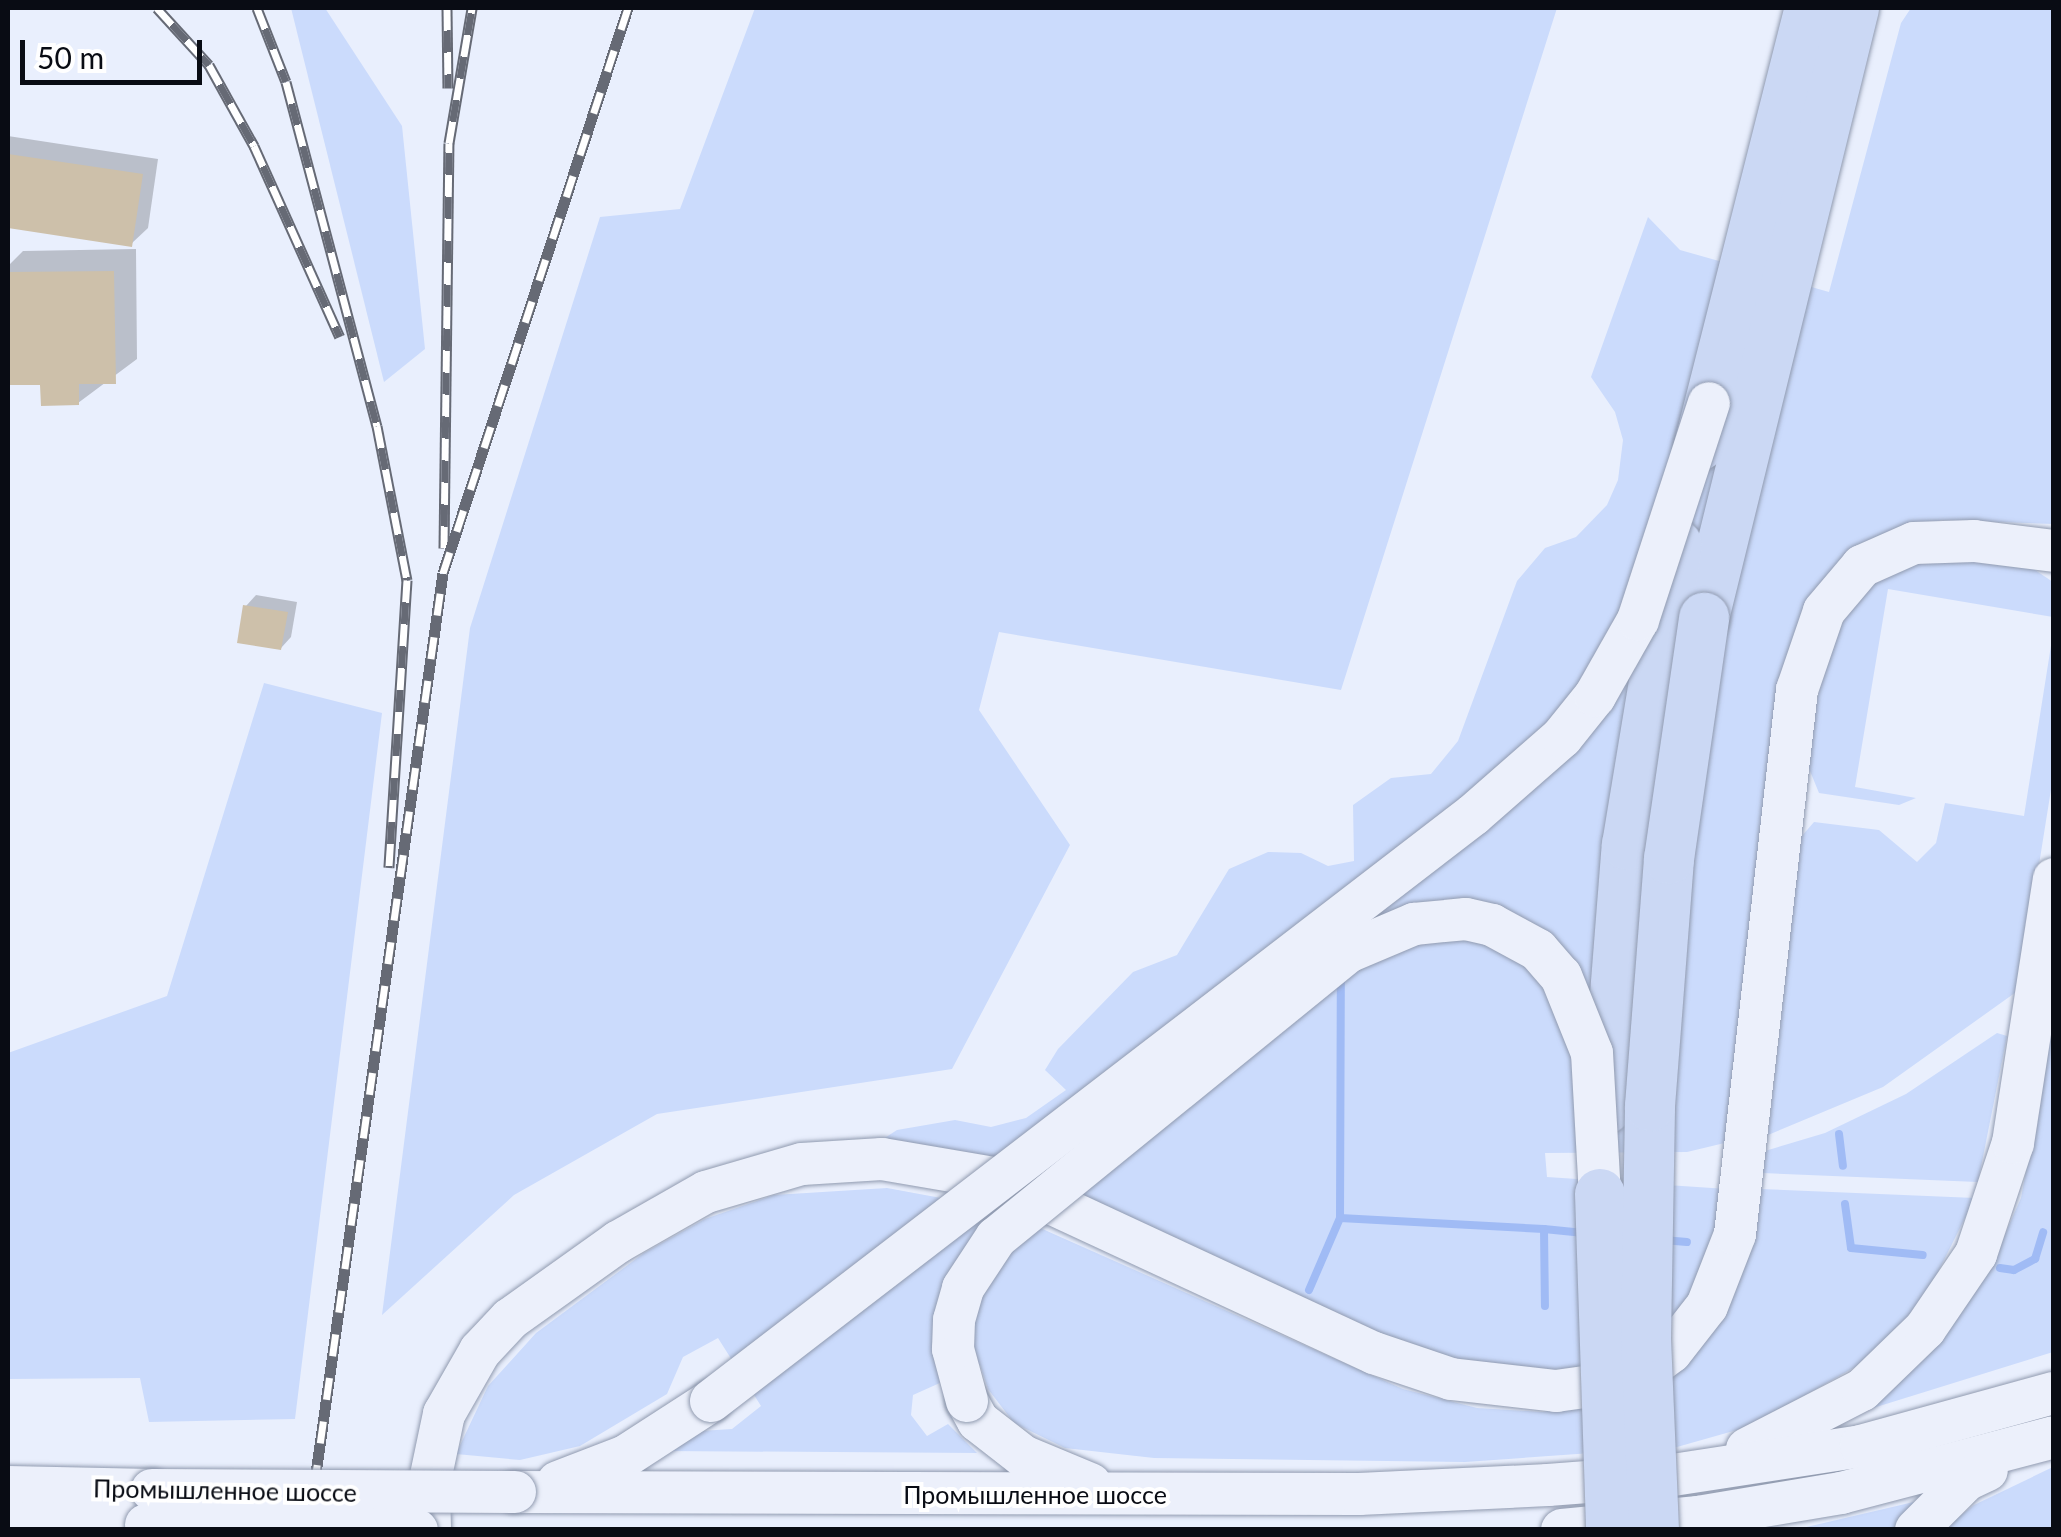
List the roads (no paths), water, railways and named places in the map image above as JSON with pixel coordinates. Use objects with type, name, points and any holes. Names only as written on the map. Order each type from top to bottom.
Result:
[{"type":"highway","points":[[1616,1527],[1646,1228],[1669,859],[1810,8]]},
{"type":"highway","points":[[1616,1527],[1600,1194],[1627,846],[1663,614],[1709,403],[1854,8]]},
{"type":"main road","points":[[1776,225],[1877,8]]},
{"type":"main road","points":[[515,1492],[626,1456],[711,1401],[1473,816],[1562,737],[1604,683],[1638,620],[1709,403]]},
{"type":"main road","points":[[430,1530],[429,1484],[444,1414],[480,1351],[510,1319],[618,1242],[691,1200],[802,1164],[882,1159],[999,1178],[1374,1353],[1451,1380],[1556,1391],[1620,1382],[1647,1370],[1671,1352],[1708,1306],[1735,1234],[1797,690],[1812,636],[1842,586],[1886,553],[1945,540],[2050,550]]},
{"type":"main road","points":[[1666,1476],[1776,1437],[1862,1390],[1954,1293],[1992,1218],[2013,1143],[2054,879]]},
{"type":"main road","points":[[1134,1494],[1081,1482],[1022,1456],[978,1421],[966,1401],[953,1349],[954,1320],[962,1288],[996,1238],[1348,952],[1414,924],[1466,919],[1492,924],[1538,950],[1561,976],[1592,1053],[1600,1194]]},
{"type":"main road","name":"Промышленное шоссе","points":[[8,1523],[149,1508],[515,1492],[1360,1494],[1666,1476],[1861,1446],[2054,1394]]},
{"type":"main road","points":[[1562,1530],[1616,1527],[1840,1493],[2054,1438]]},
{"type":"main road","points":[[1916,1530],[1966,1480],[2054,1438]]},
{"type":"main road","name":"Промышленное шоссе","points":[[8,1487],[149,1508],[417,1530]]},
{"type":"waterway","points":[[1309,1290],[1340,1218],[1341,976]]},
{"type":"waterway","points":[[1839,1134],[1843,1166]]},
{"type":"waterway","points":[[1845,1204],[1851,1248],[1923,1255]]},
{"type":"waterway","points":[[1340,1218],[1544,1229],[1545,1306]]},
{"type":"waterway","points":[[1544,1229],[1584,1233]]},
{"type":"waterway","points":[[2000,1268],[2014,1270],[2035,1259],[2043,1232]]},
{"type":"waterway","points":[[1663,1240],[1687,1242]]},
{"type":"railway","points":[[157,8],[209,65],[254,146],[340,337]]},
{"type":"railway","points":[[257,8],[286,82],[377,426],[407,580],[389,867]]},
{"type":"railway","points":[[447,8],[448,88]]},
{"type":"railway","points":[[444,548],[449,143],[472,8]]},
{"type":"railway","points":[[308,1530],[443,573],[628,8]]}]
